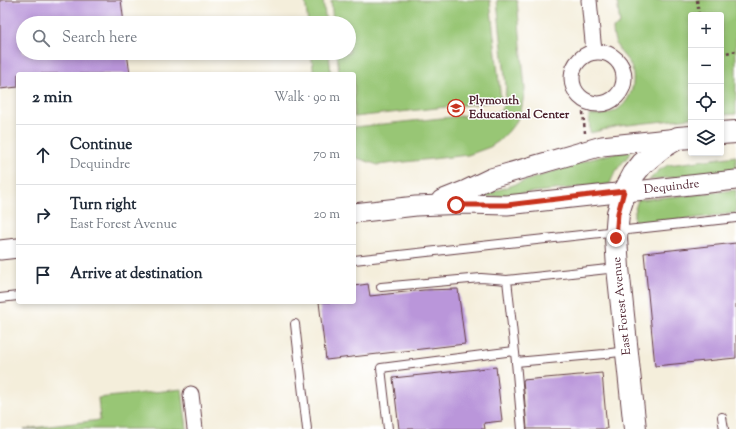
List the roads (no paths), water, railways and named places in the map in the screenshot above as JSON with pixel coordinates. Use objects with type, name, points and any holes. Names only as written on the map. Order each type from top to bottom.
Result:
[{"type":"main road","points":[[724,133],[736,132]]},
{"type":"main road","name":"East Forest Avenue","points":[[635,429],[618,268],[618,213],[624,191],[642,164],[661,148],[684,137]]},
{"type":"street","points":[[589,0],[594,52]]},
{"type":"street","points":[[594,52],[603,52],[612,56],[623,70],[624,79],[622,88],[610,101],[602,104],[593,104],[579,96],[574,90],[572,82],[572,74],[580,59],[586,54],[594,52]]},
{"type":"street","name":"Dequindre","points":[[416,206],[450,197],[491,178],[602,146],[684,137]]},
{"type":"street","name":"Dequindre","points":[[356,213],[416,206],[466,204],[507,205],[624,191],[736,180]]},
{"type":"street","points":[[0,250],[16,248]]},
{"type":"street","points":[[191,394],[195,429]]},
{"type":"lane","points":[[356,260],[736,218]]},
{"type":"lane","points":[[381,287],[481,278],[507,280],[618,268]]},
{"type":"lane","points":[[507,280],[522,429]]},
{"type":"lane","points":[[0,298],[16,296]]},
{"type":"lane","points":[[295,324],[307,429]]},
{"type":"lane","points":[[388,429],[381,368],[514,351]]},
{"type":"lane","points":[[516,362],[627,351]]},
{"type":"lane","points":[[722,418],[724,429]]},
{"type":"place","name":"Plymouth Educational Center","points":[[456,108]]}]
